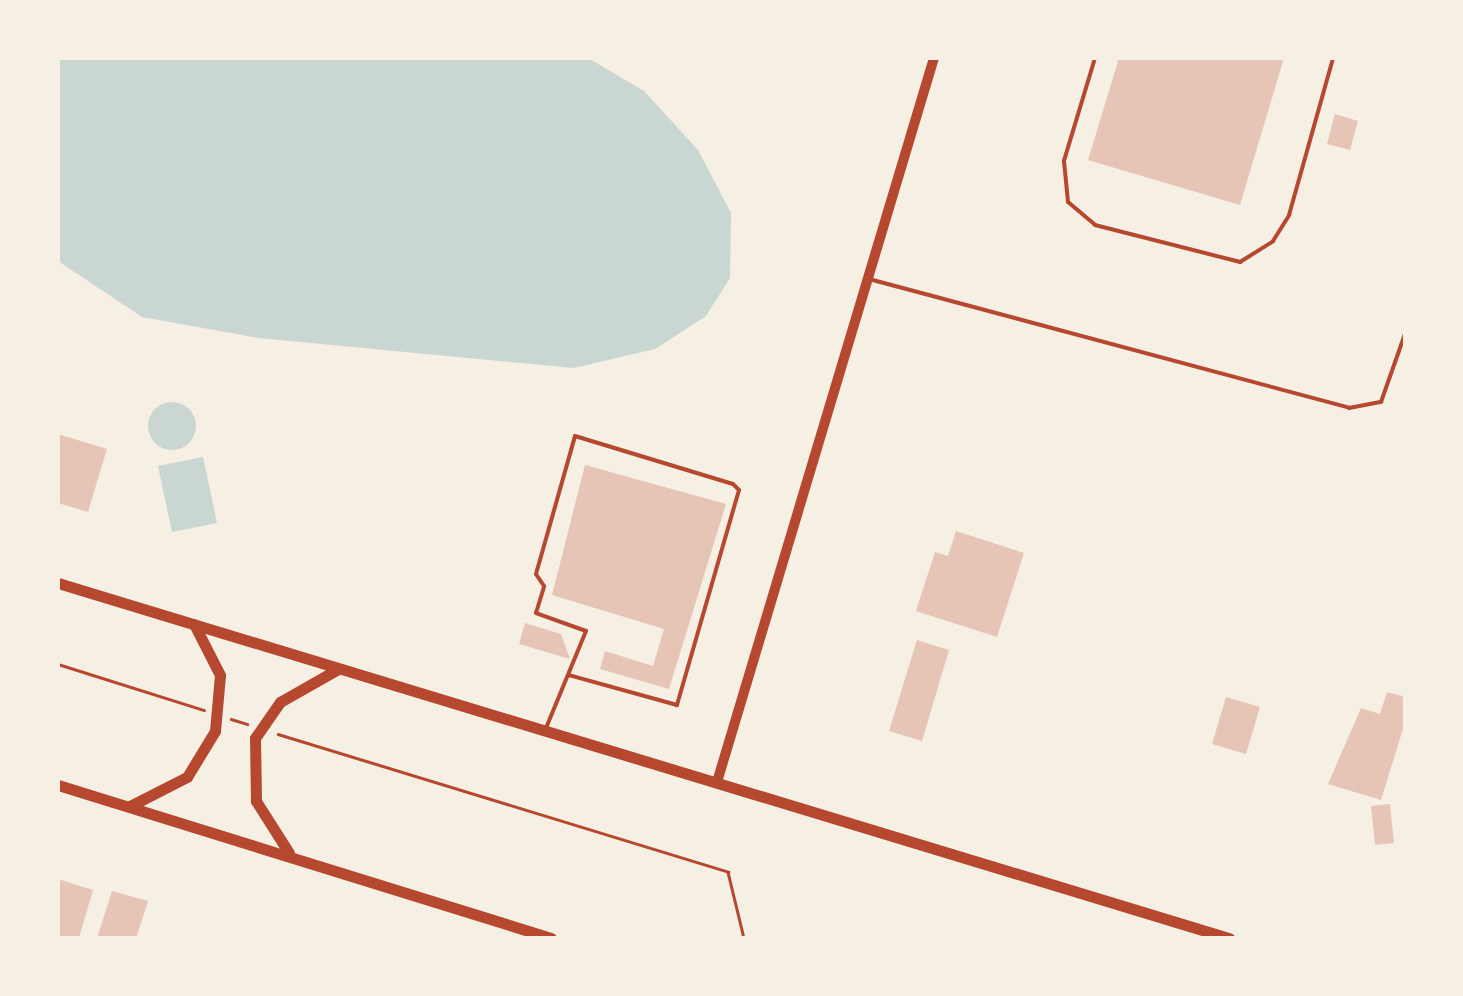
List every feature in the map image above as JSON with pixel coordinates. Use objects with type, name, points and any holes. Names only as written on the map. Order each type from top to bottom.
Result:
[{"type":"main road","points":[[58,583],[1229,938]]},
{"type":"main road","points":[[130,806],[188,776],[218,715],[220,675],[194,624]]},
{"type":"main road","points":[[290,852],[256,801],[259,728],[280,702],[338,668]]},
{"type":"main road","points":[[58,785],[290,852],[551,938]]},
{"type":"street","points":[[718,782],[934,58]]},
{"type":"lane","points":[[1095,58],[1064,161],[1068,202],[1095,225],[1240,262],[1274,241],[1289,215],[1333,58]]},
{"type":"lane","points":[[868,279],[1349,408],[1381,402],[1406,330]]},
{"type":"lane","points":[[544,730],[586,631],[536,613],[544,586],[536,574],[575,436],[733,484],[739,490],[677,705],[569,674]]},
{"type":"path","points":[[58,664],[728,872],[744,938]]},
{"type":"shaded area","points":[[58,58],[588,58],[644,91],[698,150],[731,213],[730,278],[706,316],[655,349],[574,368],[259,338],[142,317],[58,261]]},
{"type":"shaded area","points":[[172,402],[189,409],[196,426],[189,443],[172,450],[155,443],[148,426],[155,409]]},
{"type":"shaded area","points":[[203,457],[217,523],[172,532],[158,466]]},
{"type":"building","points":[[1119,58],[1284,58],[1240,205],[1088,160]]},
{"type":"building","points":[[1335,114],[1358,121],[1350,150],[1327,144]]},
{"type":"building","points":[[58,434],[107,449],[88,512],[58,503]]},
{"type":"building","points":[[585,465],[726,504],[669,689],[600,669],[605,651],[653,666],[664,629],[552,595]]},
{"type":"building","points":[[956,531],[1024,553],[997,637],[916,611],[935,552],[948,556]]},
{"type":"building","points":[[525,623],[561,634],[570,659],[519,644]]},
{"type":"building","points":[[917,640],[949,650],[922,741],[889,731]]},
{"type":"building","points":[[1387,692],[1406,697],[1406,719],[1381,800],[1328,784],[1361,708],[1380,714]]},
{"type":"building","points":[[1226,697],[1260,707],[1246,754],[1212,744]]},
{"type":"building","points":[[1390,804],[1394,843],[1375,845],[1371,806]]},
{"type":"building","points":[[58,879],[93,890],[79,938],[58,938]]},
{"type":"building","points":[[112,891],[148,901],[136,938],[97,938]]}]
